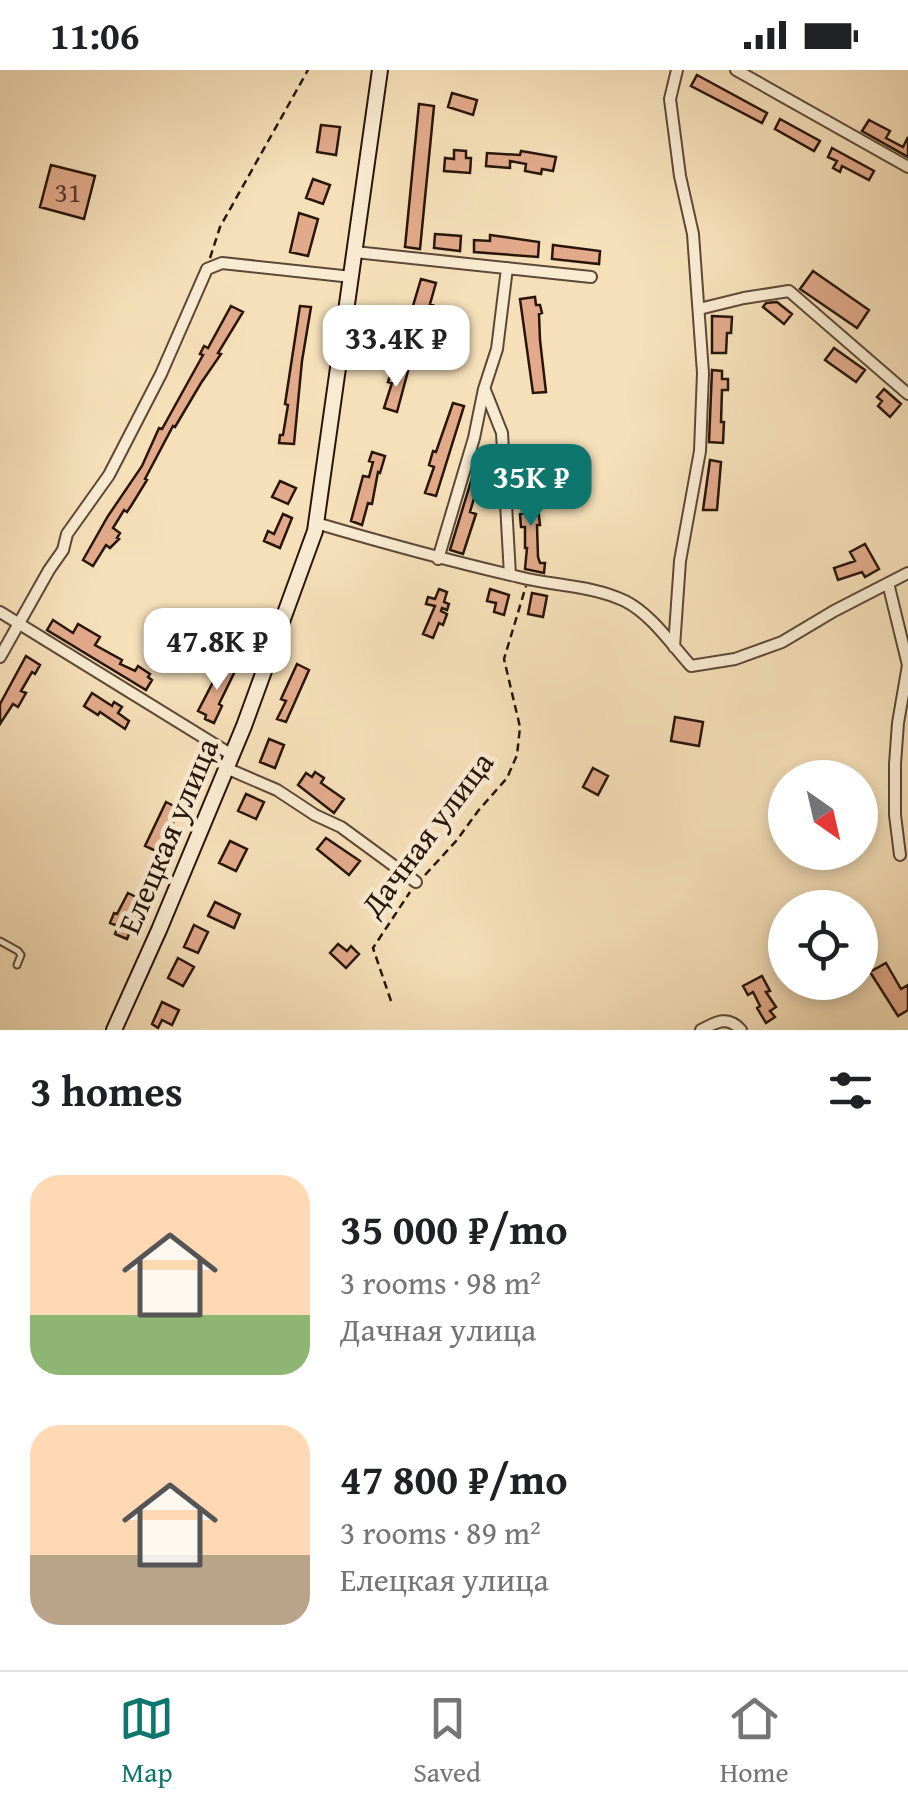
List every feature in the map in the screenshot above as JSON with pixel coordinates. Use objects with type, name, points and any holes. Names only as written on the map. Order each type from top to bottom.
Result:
[{"type":"main road","name":"Елецкая улица","points":[[114,1030],[229,762],[315,531],[380,70]]},
{"type":"street","points":[[674,647],[680,562],[700,451],[703,373],[693,234],[680,176],[670,99],[678,70]]},
{"type":"street","points":[[736,70],[908,167]]},
{"type":"street","points":[[355,252],[591,277]]},
{"type":"street","points":[[0,657],[63,550],[67,534],[109,476],[207,269],[222,262],[352,277]]},
{"type":"street","points":[[438,559],[498,349],[507,268]]},
{"type":"street","points":[[699,309],[790,291],[908,394]]},
{"type":"street","points":[[484,388],[502,432],[510,575]]},
{"type":"street","points":[[316,522],[438,559],[528,580],[576,585],[626,602],[691,666],[735,659],[782,642],[908,573]]},
{"type":"street","points":[[888,583],[908,665],[895,764],[900,854]]},
{"type":"street","points":[[0,612],[229,762],[357,836],[416,882]]},
{"type":"street","points":[[701,1030],[720,1020],[730,1020],[739,1028]]},
{"type":"lane","points":[[0,941],[21,955],[17,966]]},
{"type":"path","points":[[207,269],[220,228],[308,70]]},
{"type":"path","name":"Дачная улица","points":[[391,1001],[372,948],[416,882],[457,840],[507,778],[518,755],[520,727],[504,659],[528,580]]},
{"type":"building","points":[[697,75],[767,113],[762,123],[691,86]]},
{"type":"building","points":[[452,93],[477,100],[473,115],[448,107]]},
{"type":"building","points":[[419,104],[434,106],[420,249],[405,247]]},
{"type":"building","points":[[780,119],[820,141],[814,151],[775,129]]},
{"type":"building","points":[[869,120],[890,131],[886,138],[903,147],[908,137],[908,157],[862,131]]},
{"type":"building","points":[[321,125],[340,127],[336,155],[317,152]]},
{"type":"building","points":[[832,148],[874,171],[869,180],[842,166],[840,172],[833,168],[837,161],[828,157]]},
{"type":"building","points":[[454,150],[466,151],[466,158],[471,158],[470,173],[444,171],[445,158],[454,159]]},
{"type":"building","points":[[521,151],[556,157],[553,171],[525,171],[526,164],[510,161],[510,168],[486,166],[487,153],[520,155]]},
{"type":"building","points":[[51,165],[95,176],[84,219],[40,207]]},
{"type":"building","points":[[313,179],[330,185],[323,204],[306,198]]},
{"type":"building","points":[[299,213],[318,219],[308,256],[290,252]]},
{"type":"building","points":[[435,234],[461,236],[460,251],[434,248]]},
{"type":"building","points":[[490,235],[539,242],[538,257],[474,252],[474,240],[490,241]]},
{"type":"building","points":[[553,245],[600,251],[599,264],[552,259]]},
{"type":"building","points":[[813,271],[869,310],[857,328],[800,289]]},
{"type":"building","points":[[421,279],[436,283],[430,315],[422,313],[417,340],[404,336]]},
{"type":"building","points":[[535,297],[542,313],[540,340],[546,392],[533,393],[520,299]]},
{"type":"building","points":[[777,302],[792,314],[784,324],[763,307]]},
{"type":"building","points":[[231,306],[243,312],[218,353],[221,354],[173,426],[131,506],[113,528],[120,533],[119,539],[110,548],[106,545],[93,566],[83,560],[142,466],[159,428],[162,429],[203,355],[200,354],[204,346],[208,348]]},
{"type":"building","points":[[300,306],[311,307],[294,444],[279,443],[288,405],[285,404]]},
{"type":"building","points":[[712,316],[732,317],[726,353],[712,353]]},
{"type":"building","points":[[834,348],[865,370],[856,382],[825,360]]},
{"type":"building","points":[[396,368],[408,371],[397,412],[384,408],[392,383],[388,382]]},
{"type":"building","points":[[712,370],[722,371],[722,379],[728,379],[728,390],[722,390],[723,443],[709,442]]},
{"type":"building","points":[[884,389],[901,404],[890,417],[878,406],[882,401],[877,397]]},
{"type":"building","points":[[453,403],[464,406],[436,496],[425,493],[434,467],[429,465]]},
{"type":"building","points":[[372,452],[385,456],[362,525],[351,521],[363,476],[369,477]]},
{"type":"building","points":[[710,460],[721,462],[717,510],[703,510]]},
{"type":"building","points":[[472,478],[486,482],[482,497],[475,495],[470,512],[476,514],[463,554],[450,550]]},
{"type":"building","points":[[280,481],[296,488],[288,504],[272,497]]},
{"type":"building","points":[[534,482],[540,525],[538,557],[540,563],[545,563],[544,573],[525,569],[527,548],[520,514],[530,513],[528,500],[522,500],[521,483]]},
{"type":"building","points":[[283,514],[292,518],[280,548],[264,541],[268,531],[274,534]]},
{"type":"building","points":[[865,544],[879,569],[865,577],[862,572],[838,580],[834,568],[855,561],[850,552]]},
{"type":"building","points":[[439,589],[447,592],[444,602],[449,604],[447,610],[442,608],[447,614],[433,638],[423,634],[435,606],[426,604],[428,597],[435,599]]},
{"type":"building","points":[[490,589],[509,595],[504,615],[494,612],[496,603],[487,601]]},
{"type":"building","points":[[532,593],[547,596],[543,617],[528,614]]},
{"type":"building","points":[[53,620],[73,633],[78,624],[100,637],[95,645],[122,660],[120,664],[135,671],[138,666],[150,674],[152,680],[146,690],[47,630]]},
{"type":"building","points":[[26,656],[40,665],[21,691],[26,693],[18,707],[13,704],[0,724],[0,704]]},
{"type":"building","points":[[223,663],[236,669],[214,723],[198,711]]},
{"type":"building","points":[[297,664],[309,670],[286,722],[277,719],[286,701],[281,699]]},
{"type":"building","points":[[92,693],[112,706],[114,702],[122,707],[118,713],[129,721],[125,729],[84,706]]},
{"type":"building","points":[[675,717],[703,722],[699,746],[671,741]]},
{"type":"building","points":[[269,739],[284,745],[275,768],[260,762]]},
{"type":"building","points":[[593,768],[608,776],[598,795],[583,787]]},
{"type":"building","points":[[315,772],[324,778],[321,783],[344,799],[334,813],[298,785],[306,773],[312,777]]},
{"type":"building","points":[[246,794],[264,802],[256,819],[238,811]]},
{"type":"building","points":[[166,802],[180,809],[158,852],[145,846]]},
{"type":"building","points":[[326,838],[360,861],[349,875],[317,849]]},
{"type":"building","points":[[230,841],[247,849],[236,871],[219,863]]},
{"type":"building","points":[[128,893],[142,900],[127,939],[115,934],[118,926],[110,923]]},
{"type":"building","points":[[215,902],[240,914],[234,928],[208,916]]},
{"type":"building","points":[[194,925],[208,932],[198,953],[184,947]]},
{"type":"building","points":[[338,944],[347,951],[351,946],[359,954],[346,968],[330,953]]},
{"type":"building","points":[[178,958],[194,967],[183,986],[168,978]]},
{"type":"building","points":[[886,963],[901,989],[908,985],[908,1010],[898,1016],[878,985],[878,968]]},
{"type":"building","points":[[762,976],[768,987],[768,1000],[776,1007],[770,1011],[775,1017],[766,1023],[753,992],[748,995],[743,986]]},
{"type":"building","points":[[162,1002],[179,1010],[172,1025],[162,1020],[158,1028],[152,1024]]}]
